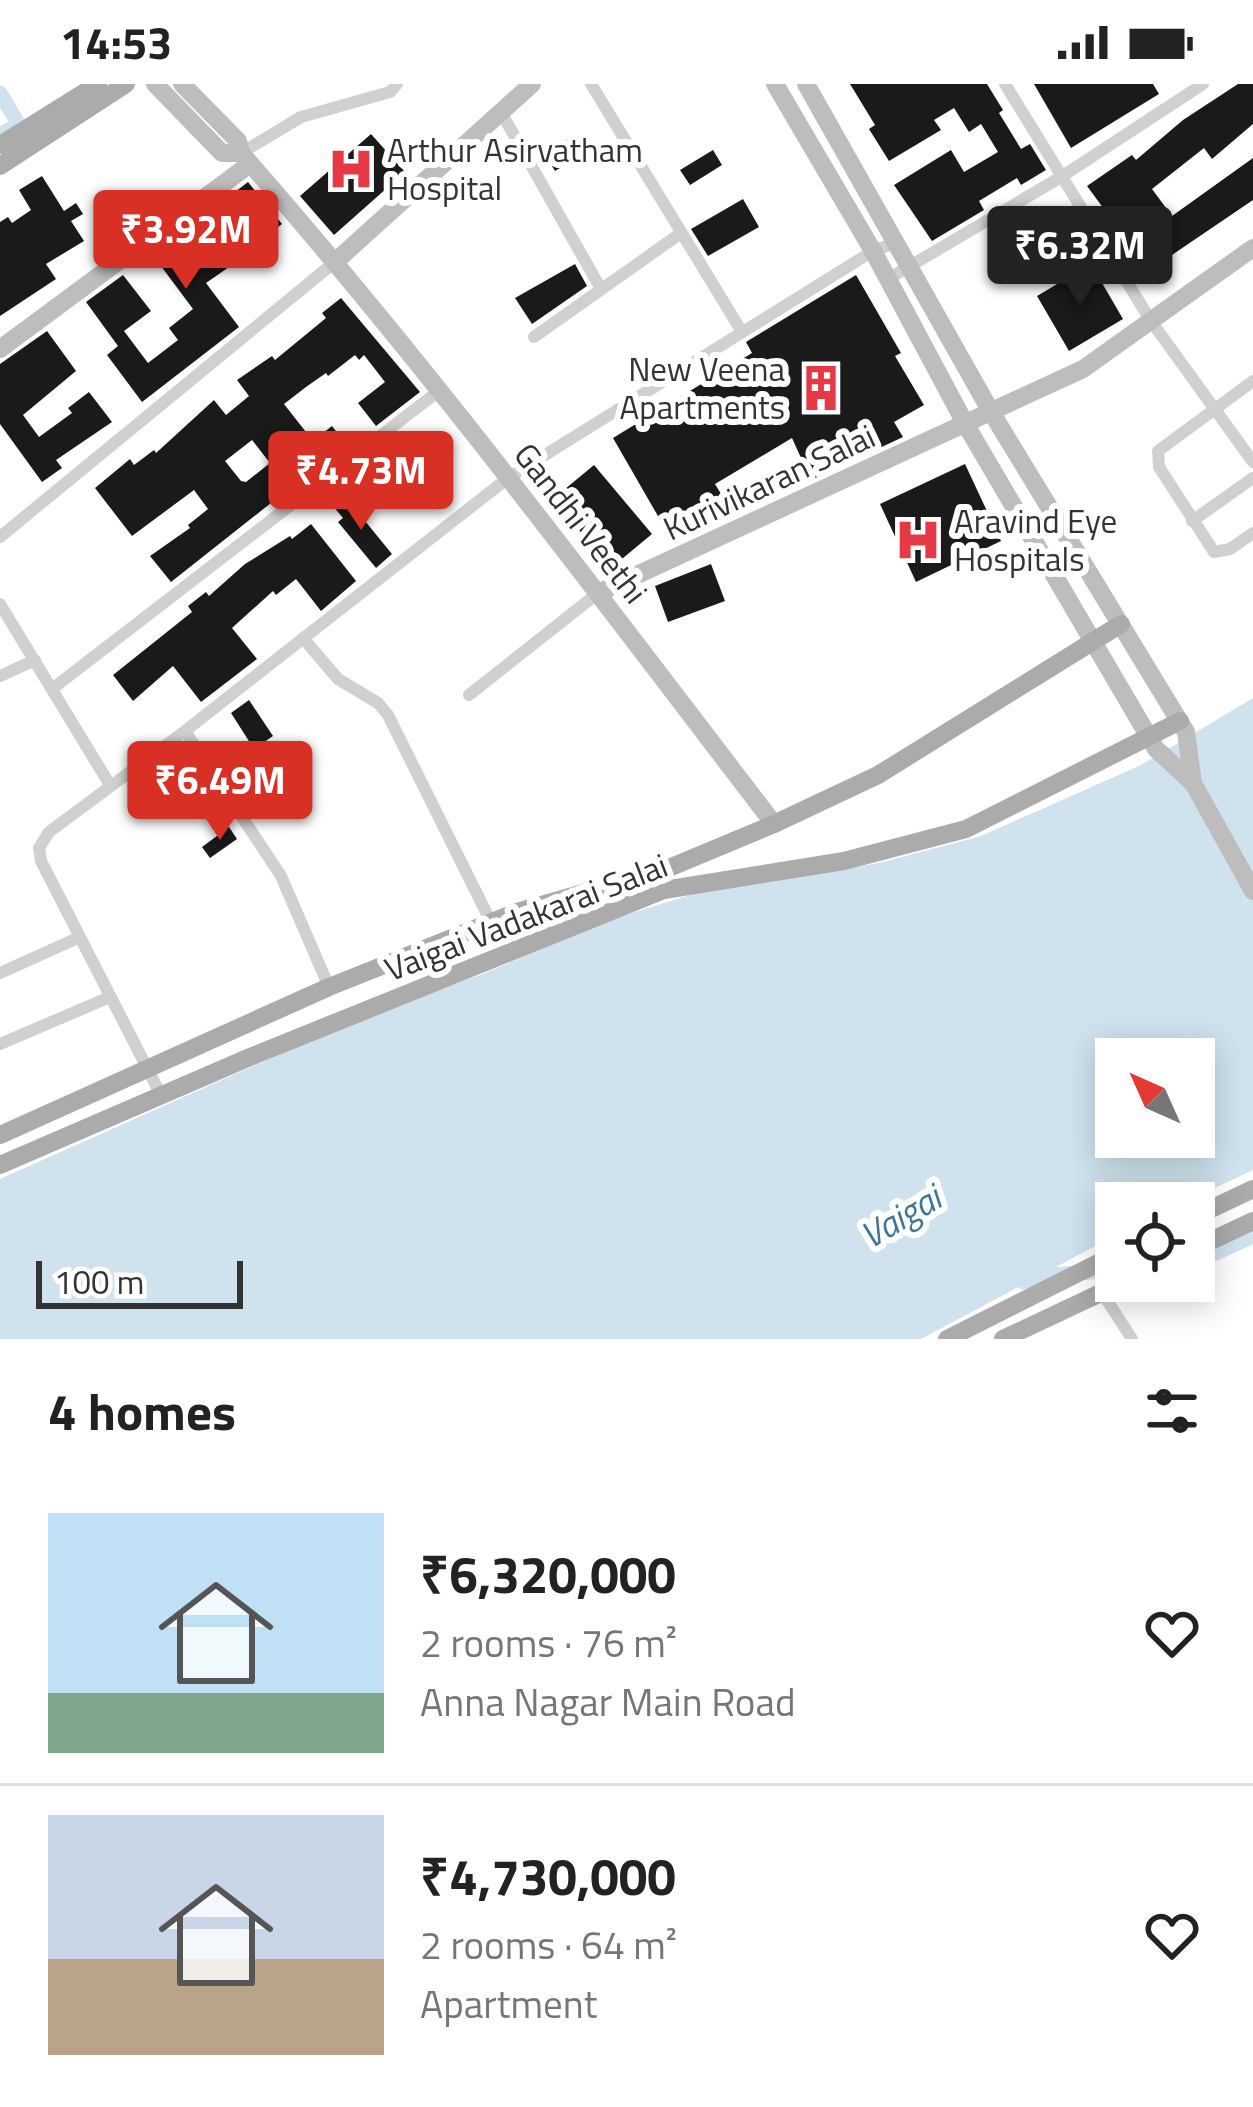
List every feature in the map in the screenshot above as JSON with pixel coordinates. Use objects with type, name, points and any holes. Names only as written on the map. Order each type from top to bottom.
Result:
[{"type":"main road","points":[[0,145],[98,84]]},
{"type":"main road","points":[[0,166],[126,84]]},
{"type":"main road","name":"Vaigai Vadakarai Salai","points":[[0,1135],[329,987],[491,922],[664,870],[774,824],[878,775],[1121,624]]},
{"type":"main road","name":"Vaigai Vadakarai Salai","points":[[0,1165],[250,1057],[664,890],[844,861],[966,829],[1183,726]]},
{"type":"main road","points":[[1215,1207],[1253,1189]]},
{"type":"main road","points":[[1215,1240],[1253,1221]]},
{"type":"main road","points":[[947,1339],[1095,1264]]},
{"type":"main road","points":[[1003,1339],[1095,1294]]},
{"type":"street","name":"Gandhi Veethi","points":[[155,84],[222,153],[245,158]]},
{"type":"street","name":"Gandhi Veethi","points":[[182,84],[238,141],[245,158],[440,390],[774,824]]},
{"type":"street","points":[[0,349],[301,117],[390,92],[397,84]]},
{"type":"street","points":[[0,537],[336,261],[508,98],[532,84]]},
{"type":"street","points":[[591,84],[742,332]]},
{"type":"street","points":[[775,84],[873,251],[966,425],[1153,743],[1193,783],[1253,891]]},
{"type":"street","points":[[806,84],[990,410],[1183,726],[1193,783]]},
{"type":"street","points":[[1006,84],[1151,320],[1253,462]]},
{"type":"street","points":[[1166,84],[1176,101]]},
{"type":"street","points":[[888,279],[1060,177],[1202,84]]},
{"type":"street","points":[[508,98],[601,289]]},
{"type":"street","points":[[534,337],[681,233]]},
{"type":"street","points":[[162,1097],[41,861],[39,848],[49,832],[508,478],[873,251],[895,243]]},
{"type":"street","name":"Kurivikaran Salai","points":[[598,593],[1083,369],[1250,256]]},
{"type":"street","points":[[1253,381],[1158,451],[1159,467],[1214,552],[1230,549],[1253,533]]},
{"type":"street","points":[[52,689],[440,390]]},
{"type":"street","points":[[1192,521],[1253,478]]},
{"type":"street","points":[[469,695],[598,593]]},
{"type":"street","points":[[0,604],[110,785]]},
{"type":"street","points":[[303,638],[338,679],[378,703],[388,715],[491,922]]},
{"type":"street","points":[[0,676],[34,660]]},
{"type":"street","points":[[185,731],[281,876],[329,987]]},
{"type":"street","points":[[0,974],[80,938]]},
{"type":"street","points":[[0,1044],[110,997]]},
{"type":"street","points":[[1108,1302],[1132,1339]]},
{"type":"water","name":"Vaigai","points":[[1253,698],[1253,1170],[1215,1188],[1215,1182],[1095,1182],[1095,1246],[921,1339],[0,1339],[0,1179],[363,1017],[616,918],[693,894],[879,863],[981,836],[1141,765]]},
{"type":"building","points":[[850,84],[987,84],[1021,149],[1030,144],[1046,170],[1021,185],[1017,178],[979,201],[984,210],[932,241],[894,185],[951,150],[964,172],[998,152],[981,124],[969,132],[954,108],[934,120],[941,130],[889,161],[869,129],[875,125]]},
{"type":"building","points":[[1034,84],[1153,84],[1159,94],[1071,148]]},
{"type":"building","points":[[1238,84],[1253,84],[1253,124],[1212,159],[1204,148],[1152,189],[1172,216],[1253,158],[1253,200],[1141,276],[1107,230],[1115,224],[1087,186],[1132,155],[1136,160],[1183,120]]},
{"type":"building","points":[[371,134],[405,172],[334,235],[300,196]]},
{"type":"building","points":[[569,138],[580,156],[555,171],[544,153]]},
{"type":"building","points":[[713,150],[722,165],[690,185],[680,170]]},
{"type":"building","points":[[42,176],[64,211],[76,203],[83,214],[71,221],[84,241],[46,264],[56,279],[0,316],[0,222],[8,217],[12,223],[31,210],[19,190]]},
{"type":"building","points":[[248,182],[282,224],[206,283],[239,327],[142,402],[107,355],[118,346],[86,302],[123,275],[151,311],[124,331],[148,363],[178,340],[169,328],[193,309],[152,254],[200,218],[205,225],[231,206],[226,199]]},
{"type":"building","points":[[743,199],[759,227],[708,256],[691,229]]},
{"type":"building","points":[[575,264],[587,286],[532,324],[515,298]]},
{"type":"building","points":[[1091,264],[1123,319],[1069,351],[1037,296]]},
{"type":"building","points":[[856,275],[901,353],[895,356],[924,405],[894,422],[903,437],[811,480],[792,438],[715,484],[723,497],[666,530],[613,438],[752,353],[746,342]]},
{"type":"building","points":[[341,298],[420,392],[376,426],[358,403],[385,382],[364,355],[359,360],[355,355],[306,387],[284,404],[313,441],[332,426],[348,447],[171,582],[150,556],[208,509],[194,490],[132,536],[95,488],[130,459],[134,465],[156,453],[214,400],[226,415],[249,396],[237,380],[272,356],[275,360],[326,318],[322,313]],"holes":[[[252,440],[270,463],[246,482],[225,461]]]},
{"type":"building","points":[[47,331],[76,371],[23,415],[39,437],[72,413],[68,408],[89,392],[112,422],[56,460],[62,468],[42,482],[0,424],[0,364]]},
{"type":"building","points":[[965,464],[1001,541],[916,582],[880,504]]},
{"type":"building","points":[[594,465],[652,534],[611,568],[553,499]]},
{"type":"building","points":[[335,493],[352,513],[356,510],[392,554],[376,568],[338,522],[343,518],[327,499]]},
{"type":"building","points":[[311,524],[356,581],[321,611],[296,579],[276,595],[273,591],[232,628],[257,659],[201,702],[173,666],[133,701],[113,675],[192,612],[188,606],[206,592],[209,596],[245,564]]},
{"type":"building","points":[[711,564],[725,601],[668,622],[655,586]]},
{"type":"building","points":[[249,700],[273,736],[254,749],[231,713]]},
{"type":"building","points":[[229,827],[237,839],[210,858],[202,847]]},
{"type":"waterway","points":[[0,93],[19,125],[3,133]]},
{"type":"waterway","points":[[1215,1253],[1253,1236]]},
{"type":"waterway","points":[[1024,1282],[1039,1276],[1095,1272]]},
{"type":"place","name":"Arthur Asirvatham Hospital","points":[[351,169]]},
{"type":"place","name":"New Veena Apartments","points":[[821,388]]},
{"type":"place","name":"Aravind Eye Hospitals","points":[[918,540]]}]
